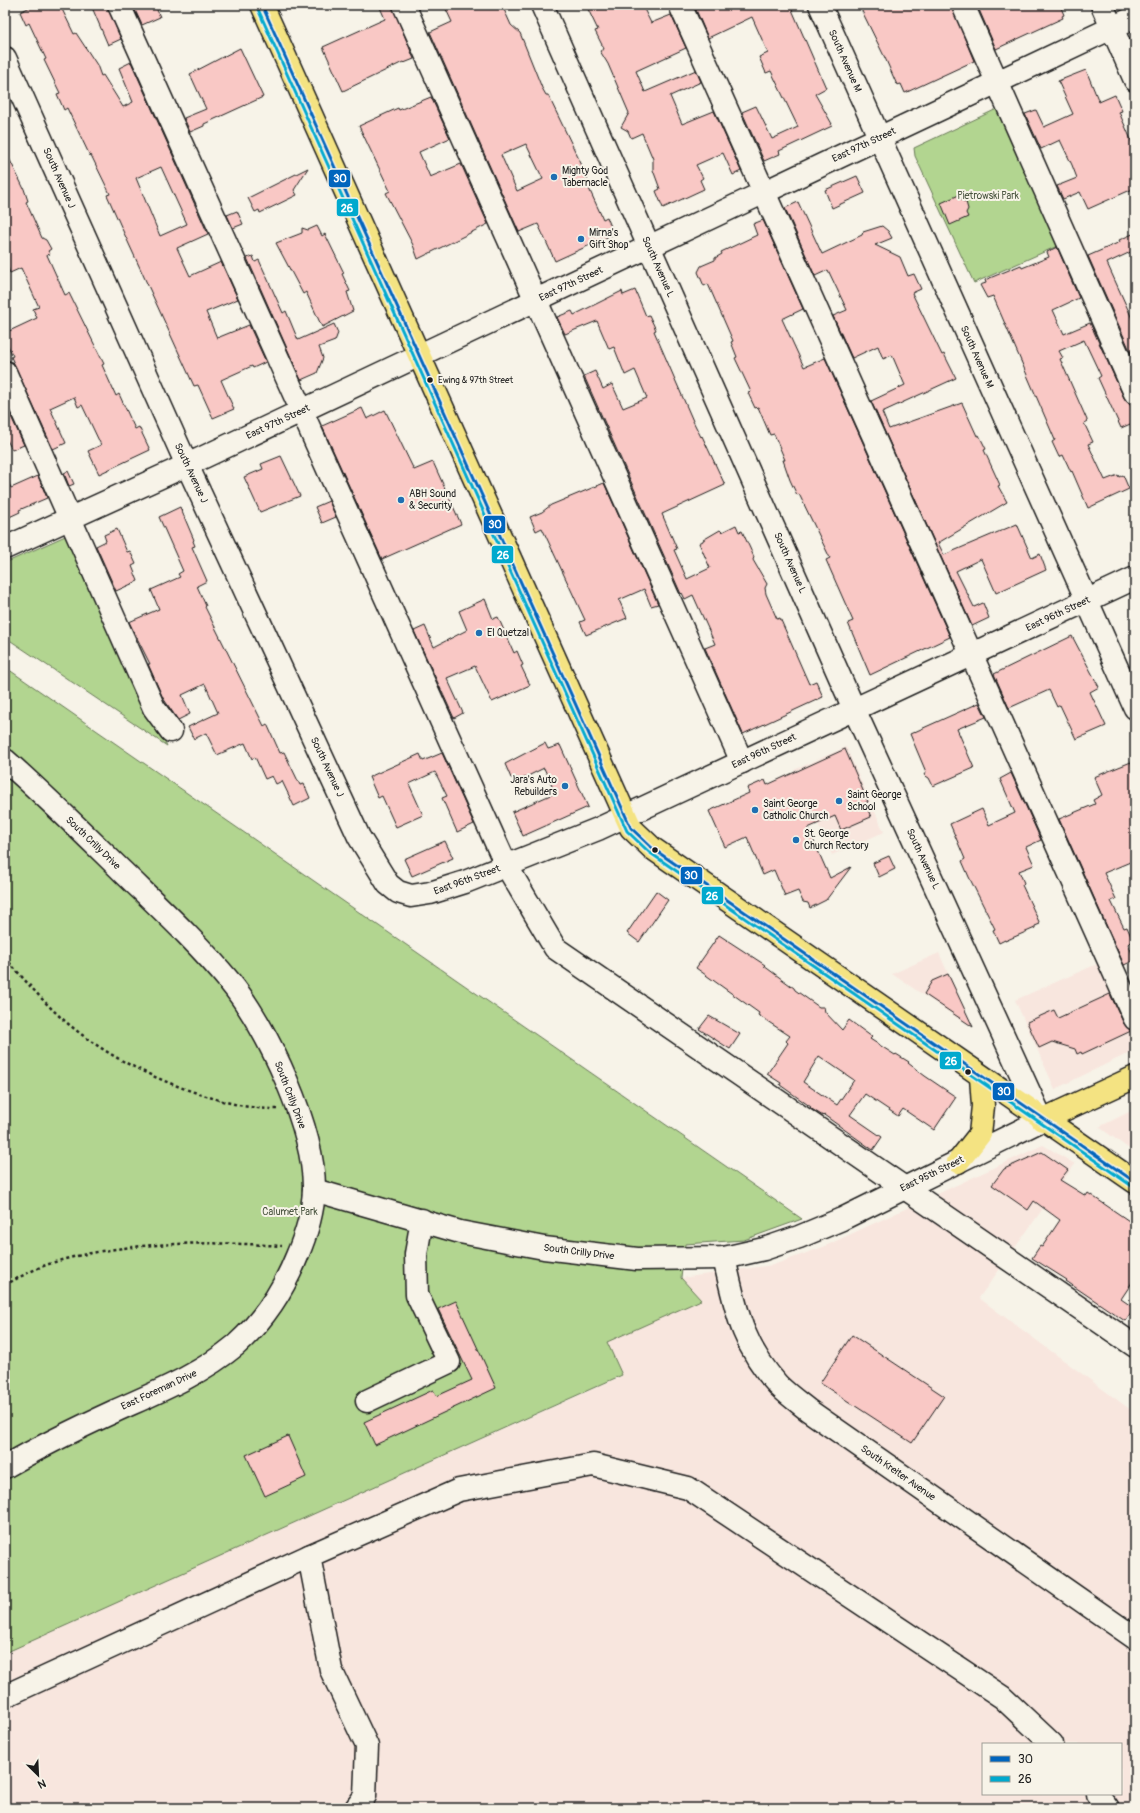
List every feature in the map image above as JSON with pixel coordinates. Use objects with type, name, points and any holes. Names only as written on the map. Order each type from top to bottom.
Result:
[{"type":"main road","points":[[262,5],[625,816],[638,836],[652,848],[1042,1120],[1135,1182]]},
{"type":"main road","points":[[958,1162],[980,1134],[983,1106],[981,1077]]},
{"type":"main road","name":"East 95th Street","points":[[1042,1120],[1135,1077]]},
{"type":"street","points":[[119,5],[506,865],[556,948],[1135,1346]]},
{"type":"street","points":[[404,5],[742,762]]},
{"type":"street","name":"South Avenue L","points":[[542,5],[854,710],[1042,1120]]},
{"type":"street","points":[[680,5],[1135,1019]]},
{"type":"street","name":"South Avenue M","points":[[820,5],[1135,708]]},
{"type":"street","points":[[963,5],[1135,393]]},
{"type":"street","points":[[1102,5],[1135,80]]},
{"type":"street","name":"East 97th Street","points":[[5,548],[187,465],[1135,17]]},
{"type":"street","name":"South Avenue J","points":[[5,58],[187,465],[359,837],[388,884]]},
{"type":"street","points":[[5,372],[154,708],[171,731]]},
{"type":"street","name":"East 96th Street","points":[[388,884],[398,892],[411,896],[430,894],[465,882],[625,816],[1135,578]]},
{"type":"street","name":"South Crilly Drive","points":[[5,760],[41,792],[200,948],[232,984],[256,1018],[275,1056],[297,1108],[306,1134],[314,1190],[460,1232],[544,1248],[637,1259],[724,1258]]},
{"type":"street","name":"East 95th Street","points":[[724,1258],[764,1249],[799,1237],[842,1219],[1042,1120]]},
{"type":"street","name":"East Foreman Drive","points":[[5,1466],[32,1451],[112,1412],[191,1376],[216,1361],[238,1343],[275,1301],[301,1247],[309,1223],[314,1190]]},
{"type":"street","points":[[367,1402],[449,1362],[417,1295],[416,1254],[422,1220]]},
{"type":"street","name":"South Kreiter Avenue","points":[[724,1258],[736,1312],[747,1341],[759,1362],[779,1386],[808,1410],[1135,1638]]},
{"type":"street","points":[[5,1696],[309,1556],[459,1490],[593,1465],[688,1488],[1002,1697],[1051,1743]]},
{"type":"street","points":[[309,1556],[331,1670],[367,1746],[365,1796],[356,1808]]},
{"type":"street","points":[[1098,1795],[1108,1808]]},
{"type":"path","points":[[5,958],[67,1022],[115,1057],[138,1070],[182,1088],[229,1104],[256,1109],[277,1109]]},
{"type":"path","points":[[5,1285],[45,1265],[77,1256],[120,1249],[183,1244],[251,1244],[301,1247]]},
{"type":"shaded area","name":"Saint George School","points":[[846,747],[884,832],[832,855],[794,770]]},
{"type":"shaded area","points":[[939,953],[967,1016],[962,1021],[892,974]]},
{"type":"shaded area","points":[[1104,961],[1135,1031],[1135,1050],[1055,1089],[1015,1000]]},
{"type":"shaded area","points":[[1135,1109],[1135,1153],[1099,1127]]},
{"type":"shaded area","points":[[1043,1145],[1075,1164],[979,1298],[1135,1413],[1135,1808],[5,1808],[5,1653],[622,1376],[607,1342],[701,1300],[681,1278],[773,1265],[823,1247]]},
{"type":"green space","name":"Pietrowski Park","points":[[1001,107],[1062,244],[974,283],[915,156],[914,148]]},
{"type":"green space","points":[[72,533],[167,746],[5,637],[5,563]]},
{"type":"green space","name":"Calumet Park","points":[[5,667],[802,1219],[744,1240],[685,1244],[681,1278],[701,1300],[607,1342],[622,1375],[5,1653]]},
{"type":"building","points":[[34,5],[60,5],[74,34],[76,33],[97,65],[101,76],[103,75],[123,107],[133,102],[119,68],[131,62],[208,234],[177,248],[190,276],[221,262],[238,299],[206,312],[217,338],[249,325],[266,362],[253,368],[252,366],[221,380],[234,409],[213,418],[198,385],[194,386],[107,195],[110,194],[67,108],[64,110],[57,94],[60,93],[44,60],[46,59],[29,23],[26,25],[20,12]],"holes":[[[161,167],[187,224],[160,236],[136,178]]]},
{"type":"building","points":[[91,5],[107,5],[121,39],[108,45]]},
{"type":"building","points":[[145,5],[155,5],[160,17],[142,25],[135,10]]},
{"type":"building","points":[[379,5],[392,5],[414,59],[404,63],[403,62],[343,91],[323,47],[385,19]]},
{"type":"building","points":[[444,5],[502,5],[511,25],[520,33],[542,88],[546,95],[548,95],[588,178],[585,180],[603,219],[607,217],[614,234],[555,261],[538,224],[519,232],[430,32],[452,22]],"holes":[[[526,144],[543,179],[517,191],[501,155]]]},
{"type":"building","points":[[586,5],[642,5],[651,23],[671,15],[686,48],[636,71],[645,92],[696,70],[701,82],[670,96],[682,124],[714,111],[741,171],[733,175],[723,153],[696,165],[703,178],[700,180],[704,189],[663,208],[656,191],[660,189],[653,170],[653,159],[642,133],[631,138],[628,131],[621,127],[629,113],[608,64],[600,51],[604,49],[595,31],[598,30]]},
{"type":"building","points":[[694,5],[790,5],[826,88],[815,94],[832,126],[779,151],[780,154],[764,161],[742,112],[756,106],[772,139],[798,127],[771,71],[766,73],[759,57],[768,53],[752,17],[708,38]]},
{"type":"building","points":[[859,5],[951,5],[974,61],[905,93],[901,84],[897,85]]},
{"type":"building","points":[[977,5],[1060,5],[1064,15],[1062,16],[1063,18],[996,49]]},
{"type":"building","points":[[240,48],[263,97],[190,132],[184,118],[206,109],[190,74]]},
{"type":"building","points":[[1086,70],[1099,102],[1115,95],[1122,111],[1119,112],[1135,149],[1135,188],[1088,209],[1080,192],[1063,199],[1057,186],[1077,178],[1072,165],[1060,140],[1041,149],[1025,114],[1036,110],[1044,127],[1073,114],[1058,81]]},
{"type":"building","points":[[431,97],[450,138],[419,152],[430,177],[461,164],[488,224],[418,259],[413,245],[386,193],[390,191],[359,126],[398,108],[399,110]]},
{"type":"building","points":[[5,150],[24,189],[28,201],[26,202],[42,238],[46,240],[51,249],[48,251],[50,254],[47,255],[65,295],[69,293],[104,364],[102,365],[116,396],[119,394],[135,429],[139,427],[150,450],[99,474],[88,451],[101,445],[82,405],[78,407],[74,397],[50,408],[66,443],[53,449],[11,357],[13,356],[5,340],[5,333],[37,318],[33,309],[39,307],[21,268],[10,273],[5,262]]},
{"type":"building","points":[[308,168],[294,190],[297,195],[260,213],[259,210],[255,212],[248,198]]},
{"type":"building","points":[[857,176],[865,193],[832,208],[825,190]]},
{"type":"building","name":"Pietrowski Park","points":[[959,195],[963,201],[966,202],[968,209],[966,213],[968,217],[950,225],[941,203]]},
{"type":"building","points":[[798,202],[822,254],[862,235],[863,232],[882,226],[888,231],[892,238],[875,245],[900,257],[908,276],[914,274],[921,289],[912,293],[942,355],[944,354],[956,378],[882,412],[889,429],[962,403],[977,436],[979,435],[986,449],[984,450],[1000,485],[998,486],[1007,502],[938,543],[944,555],[1017,524],[1032,558],[1040,554],[1046,570],[996,593],[981,559],[956,571],[974,607],[983,603],[989,618],[972,626],[871,401],[905,385],[892,355],[883,359],[878,346],[852,358],[833,316],[847,310],[828,270],[815,276],[785,208]]},
{"type":"building","points":[[237,211],[243,224],[233,228],[227,215]]},
{"type":"building","points":[[763,220],[803,309],[782,319],[804,367],[825,358],[950,637],[870,675],[848,623],[853,621],[826,560],[830,558],[799,494],[797,495],[790,480],[783,460],[785,460],[774,434],[770,435],[758,407],[755,408],[748,393],[751,392],[735,358],[737,357],[731,342],[733,341],[708,284],[704,286],[698,272],[701,266],[715,260],[715,258],[722,254],[721,252],[757,235],[753,224]]},
{"type":"building","points":[[317,226],[322,236],[325,234],[344,273],[342,274],[350,291],[347,292],[353,311],[322,327],[306,292],[303,294],[276,243],[302,233],[302,228],[308,230]]},
{"type":"building","points":[[1135,233],[1135,250],[1107,263],[1135,325],[1135,354],[1132,355],[1088,256],[1120,242],[1119,240]]},
{"type":"building","points":[[1057,247],[1079,298],[1053,310],[1064,334],[1090,323],[1124,398],[1130,404],[1135,416],[1135,422],[1121,428],[1098,378],[1101,376],[1084,340],[1059,351],[1063,358],[1060,359],[1087,420],[1084,423],[1093,442],[1088,444],[1105,480],[1118,475],[1119,477],[1123,475],[1129,489],[1088,508],[1072,471],[1071,472],[1063,455],[1059,457],[1052,442],[1055,440],[993,296],[987,298],[980,285],[986,283],[985,280],[1021,265],[1022,268],[1049,257],[1047,252]]},
{"type":"building","points":[[253,256],[255,262],[259,260],[283,313],[286,311],[298,340],[334,324],[338,333],[335,341],[319,347],[323,358],[317,373],[301,380],[247,258]]},
{"type":"building","points":[[635,290],[646,316],[649,315],[656,330],[654,331],[693,421],[701,437],[702,436],[725,485],[662,514],[677,549],[674,550],[687,579],[710,568],[699,543],[720,530],[722,532],[736,525],[739,532],[742,531],[754,557],[753,560],[767,584],[765,588],[766,594],[777,619],[780,618],[809,684],[816,681],[823,697],[743,734],[705,648],[715,644],[693,595],[685,599],[682,593],[681,594],[584,376],[595,371],[603,389],[612,384],[623,408],[647,398],[635,370],[625,375],[614,347],[609,349],[597,321],[565,334],[557,317],[572,311],[574,315],[622,291],[623,295]]},
{"type":"building","points":[[362,408],[367,419],[385,410],[414,470],[433,462],[461,524],[382,559],[322,426]]},
{"type":"building","points":[[8,410],[24,445],[12,450],[5,436],[5,411]]},
{"type":"building","points":[[281,456],[300,496],[260,512],[244,477],[263,469],[261,464]]},
{"type":"building","points":[[68,471],[74,484],[69,486],[64,473]]},
{"type":"building","points":[[5,476],[11,488],[38,476],[47,498],[19,510],[20,512],[5,519]]},
{"type":"building","points":[[604,483],[658,604],[651,606],[644,589],[619,600],[627,618],[586,635],[580,622],[585,620],[542,528],[536,531],[530,517],[542,512],[551,505]]},
{"type":"building","points":[[329,501],[336,517],[322,523],[315,507]]},
{"type":"building","points":[[180,507],[194,540],[195,546],[192,547],[207,581],[197,586],[206,606],[205,607],[264,726],[267,724],[280,753],[284,752],[300,785],[304,784],[310,798],[294,806],[282,781],[276,784],[272,776],[265,779],[255,757],[252,759],[245,743],[217,755],[206,733],[194,739],[188,727],[218,713],[205,684],[182,695],[190,714],[178,720],[163,698],[148,664],[150,664],[129,622],[159,609],[151,590],[180,577],[178,574],[183,571],[159,517]]},
{"type":"building","points":[[117,529],[127,552],[130,551],[136,564],[132,566],[138,581],[116,591],[96,546],[106,541],[104,535]]},
{"type":"building","points":[[485,599],[493,619],[498,617],[514,653],[517,651],[523,665],[521,666],[530,685],[492,702],[475,666],[447,678],[463,713],[454,718],[414,631],[425,626],[434,647],[467,630],[459,611]]},
{"type":"building","points":[[1072,636],[1099,687],[1090,692],[1106,726],[1076,739],[1060,705],[1057,707],[1049,690],[1009,708],[994,674]]},
{"type":"building","points":[[979,703],[986,717],[957,729],[974,768],[933,786],[929,778],[924,775],[926,772],[910,734]]},
{"type":"building","name":"Jara's Auto Rebuilders","points":[[545,743],[548,749],[560,745],[588,807],[523,836],[512,812],[555,793],[544,768],[522,779],[511,778],[505,764]]},
{"type":"building","points":[[845,749],[868,802],[865,803],[871,817],[841,830],[835,816],[808,828],[830,878],[851,867],[826,900],[810,908],[808,903],[803,902],[798,891],[785,896],[774,870],[763,875],[747,837],[725,847],[709,811],[749,793],[747,788],[765,780],[767,785]]},
{"type":"building","points":[[442,753],[474,824],[457,832],[442,798],[447,796],[435,772],[409,784],[423,815],[396,827],[382,796],[378,798],[369,777],[420,754],[423,761]]},
{"type":"building","points":[[1131,762],[1135,771],[1135,860],[1104,873],[1116,899],[1111,901],[1124,928],[1127,927],[1133,941],[1128,944],[1135,960],[1124,965],[1059,819],[1095,804],[1093,800],[1102,795],[1094,777]]},
{"type":"building","points":[[1011,773],[1041,840],[1026,847],[1034,865],[1019,871],[1024,883],[1022,885],[1040,924],[1035,926],[1035,928],[999,943],[993,930],[995,929],[962,861],[965,859],[950,824],[982,809],[989,825],[1015,813],[1000,779]]},
{"type":"building","points":[[445,841],[453,858],[412,876],[404,859]]},
{"type":"building","points":[[889,856],[895,869],[879,877],[873,863]]},
{"type":"building","points":[[656,891],[668,900],[639,942],[627,933]]},
{"type":"building","points":[[719,935],[765,965],[764,966],[819,1007],[824,1007],[825,1012],[842,1030],[849,1020],[872,1037],[870,1039],[909,1062],[908,1063],[925,1076],[956,1097],[934,1130],[903,1109],[898,1116],[865,1094],[850,1115],[882,1137],[873,1150],[824,1115],[823,1116],[810,1108],[811,1107],[780,1085],[781,1083],[767,1074],[788,1043],[786,1041],[790,1036],[758,1015],[759,1013],[696,968]],"holes":[[[819,1056],[854,1080],[837,1105],[803,1082]]]},
{"type":"building","points":[[948,974],[973,1027],[924,994],[932,981]]},
{"type":"building","points":[[1110,994],[1124,1024],[1131,1031],[1082,1054],[1081,1052],[1077,1054],[1075,1049],[1052,1042],[1039,1048],[1027,1022],[1054,1010],[1058,1018]]},
{"type":"building","points":[[709,1016],[740,1034],[730,1049],[699,1029]]},
{"type":"building","points":[[1042,1152],[1068,1170],[1060,1180],[1086,1196],[1088,1193],[1135,1225],[1135,1278],[1121,1299],[1134,1308],[1125,1321],[1066,1281],[1067,1280],[1032,1258],[1040,1246],[1042,1247],[1060,1220],[1034,1201],[1028,1210],[992,1185],[1004,1169]]},
{"type":"building","points":[[456,1301],[496,1388],[375,1445],[364,1422],[433,1390],[437,1396],[472,1380],[438,1309]]},
{"type":"building","points":[[852,1335],[944,1396],[912,1443],[820,1383]]},
{"type":"building","points":[[288,1436],[306,1477],[265,1496],[246,1455]]},
{"type":"transit line","name":"30","points":[[262,5],[631,828],[652,848],[1135,1182]]},
{"type":"transit line","name":"26","points":[[257,7],[627,831],[649,852],[1132,1186]]},
{"type":"place","name":"Mighty God Tabernacle","points":[[554,177]]},
{"type":"place","name":"Mirna's Gift Shop","points":[[581,239]]},
{"type":"place","name":"Ewing & 97th Street","points":[[430,380]]},
{"type":"place","name":"ABH Sound & Security","points":[[401,500]]},
{"type":"place","name":"El Quetzal","points":[[479,633]]},
{"type":"place","name":"Jara's Auto Rebuilders","points":[[565,786]]},
{"type":"place","name":"Saint George School","points":[[839,801]]},
{"type":"place","name":"Saint George Catholic Church","points":[[755,810]]},
{"type":"place","name":"St. George Church Rectory","points":[[796,840]]}]
